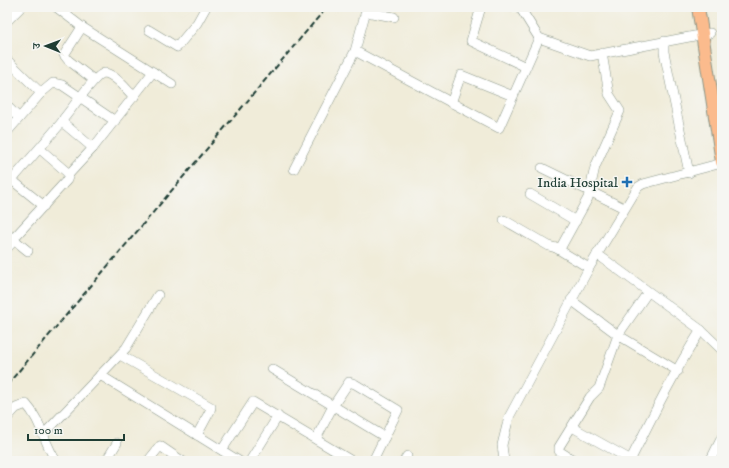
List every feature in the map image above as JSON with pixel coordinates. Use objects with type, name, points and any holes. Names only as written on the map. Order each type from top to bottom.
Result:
[{"type":"main road","points":[[698,7],[706,34],[722,116]]},
{"type":"main road","points":[[704,7],[722,162]]},
{"type":"street","points":[[7,21],[21,7]]},
{"type":"street","points":[[56,7],[82,27],[172,84]]},
{"type":"street","points":[[149,30],[177,47],[197,23],[206,7]]},
{"type":"street","points":[[481,7],[471,41],[526,67]]},
{"type":"street","points":[[518,8],[539,38],[590,56],[706,34]]},
{"type":"street","points":[[294,169],[355,51],[367,10],[394,17]]},
{"type":"street","points":[[82,27],[64,55],[68,60],[94,80]]},
{"type":"street","points":[[355,51],[499,128],[539,38]]},
{"type":"street","points":[[664,42],[664,52],[689,172]]},
{"type":"street","points":[[556,248],[561,247],[588,198],[595,167],[620,111],[609,94],[602,53]]},
{"type":"street","points":[[7,60],[41,93]]},
{"type":"street","points":[[7,248],[12,237],[44,206],[69,174],[115,121],[153,72]]},
{"type":"street","points":[[44,206],[10,178],[40,149],[100,74],[107,73],[134,97]]},
{"type":"street","points":[[451,103],[461,75],[514,96]]},
{"type":"street","points":[[7,132],[50,84],[57,83],[115,121]]},
{"type":"street","points":[[7,106],[19,118]]},
{"type":"street","points":[[62,122],[93,148]]},
{"type":"street","points":[[40,149],[69,174]]},
{"type":"street","points":[[504,461],[502,445],[510,417],[571,300],[624,208],[638,187],[643,184],[722,162]]},
{"type":"street","points":[[542,168],[624,208]]},
{"type":"street","points":[[530,194],[576,221]]},
{"type":"street","points":[[504,220],[589,268]]},
{"type":"street","points":[[12,237],[28,251]]},
{"type":"street","points":[[597,254],[648,292],[666,303],[701,330],[722,350]]},
{"type":"street","points":[[575,461],[558,451],[559,447],[590,397],[599,388],[618,335],[648,292]]},
{"type":"street","points":[[43,435],[126,348],[158,295]]},
{"type":"street","points":[[571,300],[618,335],[678,371]]},
{"type":"street","points":[[572,427],[632,461],[649,422],[701,330]]},
{"type":"street","points":[[120,354],[211,407],[197,435]]},
{"type":"street","points":[[272,369],[385,438]]},
{"type":"street","points":[[100,376],[239,461]]},
{"type":"street","points":[[316,439],[333,406],[349,382],[355,384],[398,410],[373,461]]},
{"type":"street","points":[[222,450],[253,402],[352,461]]},
{"type":"street","points":[[7,418],[16,408],[26,404],[33,411],[56,461]]},
{"type":"street","points":[[250,461],[278,416]]},
{"type":"street","points":[[710,461],[722,438]]},
{"type":"street","points":[[106,461],[117,443]]},
{"type":"street","points":[[148,461],[160,446],[182,461]]},
{"type":"railway","points":[[7,385],[327,7]]},
{"type":"place","name":"India Hospital","points":[[627,182]]}]
